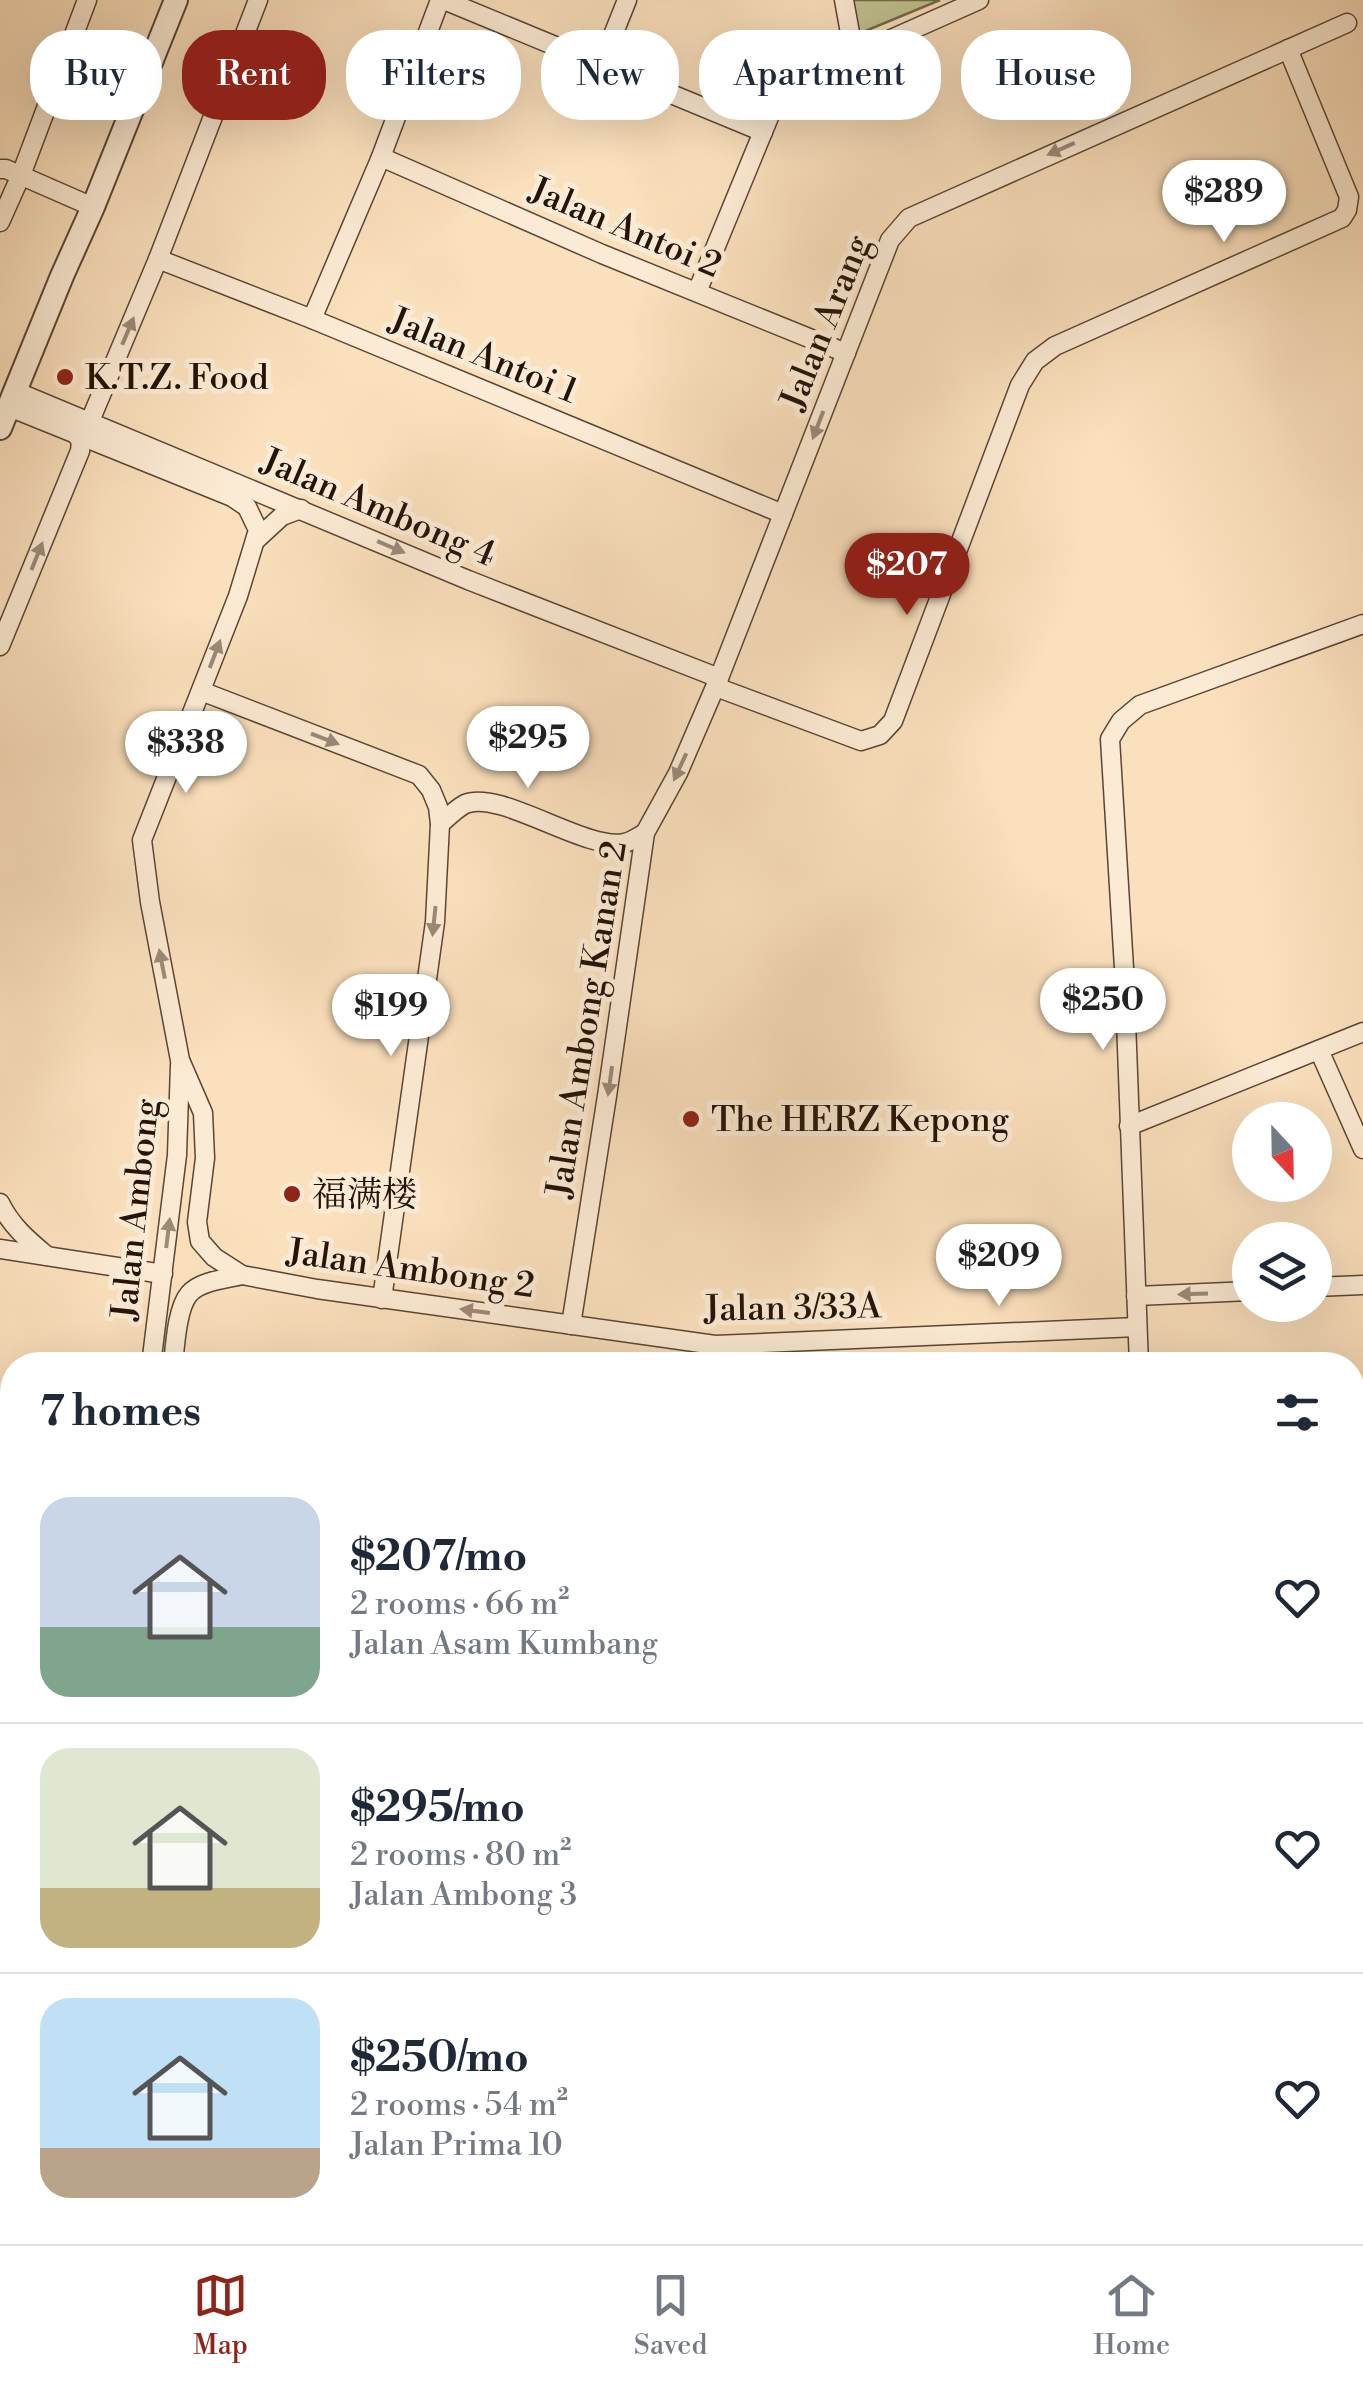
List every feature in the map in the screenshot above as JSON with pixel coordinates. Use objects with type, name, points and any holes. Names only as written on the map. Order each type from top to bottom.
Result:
[{"type":"street","points":[[0,222],[87,0]]},
{"type":"street","points":[[8,409],[176,0]]},
{"type":"street","points":[[90,422],[258,0]]},
{"type":"street","points":[[312,319],[381,158],[442,0],[541,41]]},
{"type":"street","points":[[615,30],[627,0]]},
{"type":"street","points":[[844,0],[849,30]]},
{"type":"street","points":[[911,30],[979,0]]},
{"type":"street","name":"Jalan Arang","points":[[718,682],[890,240],[909,218],[1347,22]]},
{"type":"street","name":"Jalan Ambong 4","points":[[8,409],[90,422],[861,741],[880,735],[893,722],[1020,385],[1035,360],[1055,346],[1342,218],[1347,210],[1349,198],[1288,49]]},
{"type":"street","points":[[679,97],[763,132]]},
{"type":"street","points":[[698,292],[768,120]]},
{"type":"street","name":"Jalan Antoi 2","points":[[381,158],[602,254],[846,352]]},
{"type":"street","points":[[0,169],[93,207]]},
{"type":"street","name":"Jalan Antoi 1","points":[[158,259],[784,514]]},
{"type":"street","name":"Jalan Ambong 4","points":[[8,409],[242,502],[251,512],[258,539]]},
{"type":"street","points":[[0,646],[80,451],[81,441],[75,433]]},
{"type":"street","points":[[258,539],[282,516],[301,509]]},
{"type":"street","name":"Jalan Ambong","points":[[154,1352],[177,1154],[180,1060],[142,840],[258,539]]},
{"type":"street","points":[[1138,1352],[1124,968],[1110,739],[1120,721],[1140,706],[1363,624]]},
{"type":"street","name":"Jalan Ambong Kanan 2","points":[[571,1324],[645,833],[678,773],[718,682]]},
{"type":"street","points":[[202,691],[419,775],[438,807],[435,922],[382,1299]]},
{"type":"street","points":[[440,824],[466,804],[479,801],[604,843],[624,843],[645,833]]},
{"type":"street","points":[[1128,1126],[1363,1032]]},
{"type":"street","points":[[1319,1050],[1363,1149]]},
{"type":"street","name":"Jalan Ambong","points":[[180,1060],[203,1113],[205,1158],[198,1222],[200,1241],[214,1258],[242,1275]]},
{"type":"street","points":[[0,1203],[22,1236],[48,1256]]},
{"type":"street","points":[[0,1249],[163,1274]]},
{"type":"street","name":"Jalan Ambong","points":[[174,1352],[181,1309],[190,1293],[202,1285],[242,1275]]},
{"type":"street","name":"Jalan Ambong 2","points":[[242,1275],[382,1299],[571,1324]]},
{"type":"street","points":[[1332,1286],[1363,1285]]},
{"type":"street","points":[[1136,1296],[1232,1293]]},
{"type":"street","name":"Jalan 3/33A","points":[[571,1324],[715,1345],[1137,1327]]},
{"type":"green space","points":[[844,0],[940,0],[868,30],[850,30]]},
{"type":"place","name":"K.T.Z. Food","points":[[65,377]]},
{"type":"place","name":"The HERZ Kepong","points":[[691,1119]]},
{"type":"place","name":"福满楼","points":[[292,1194]]}]
